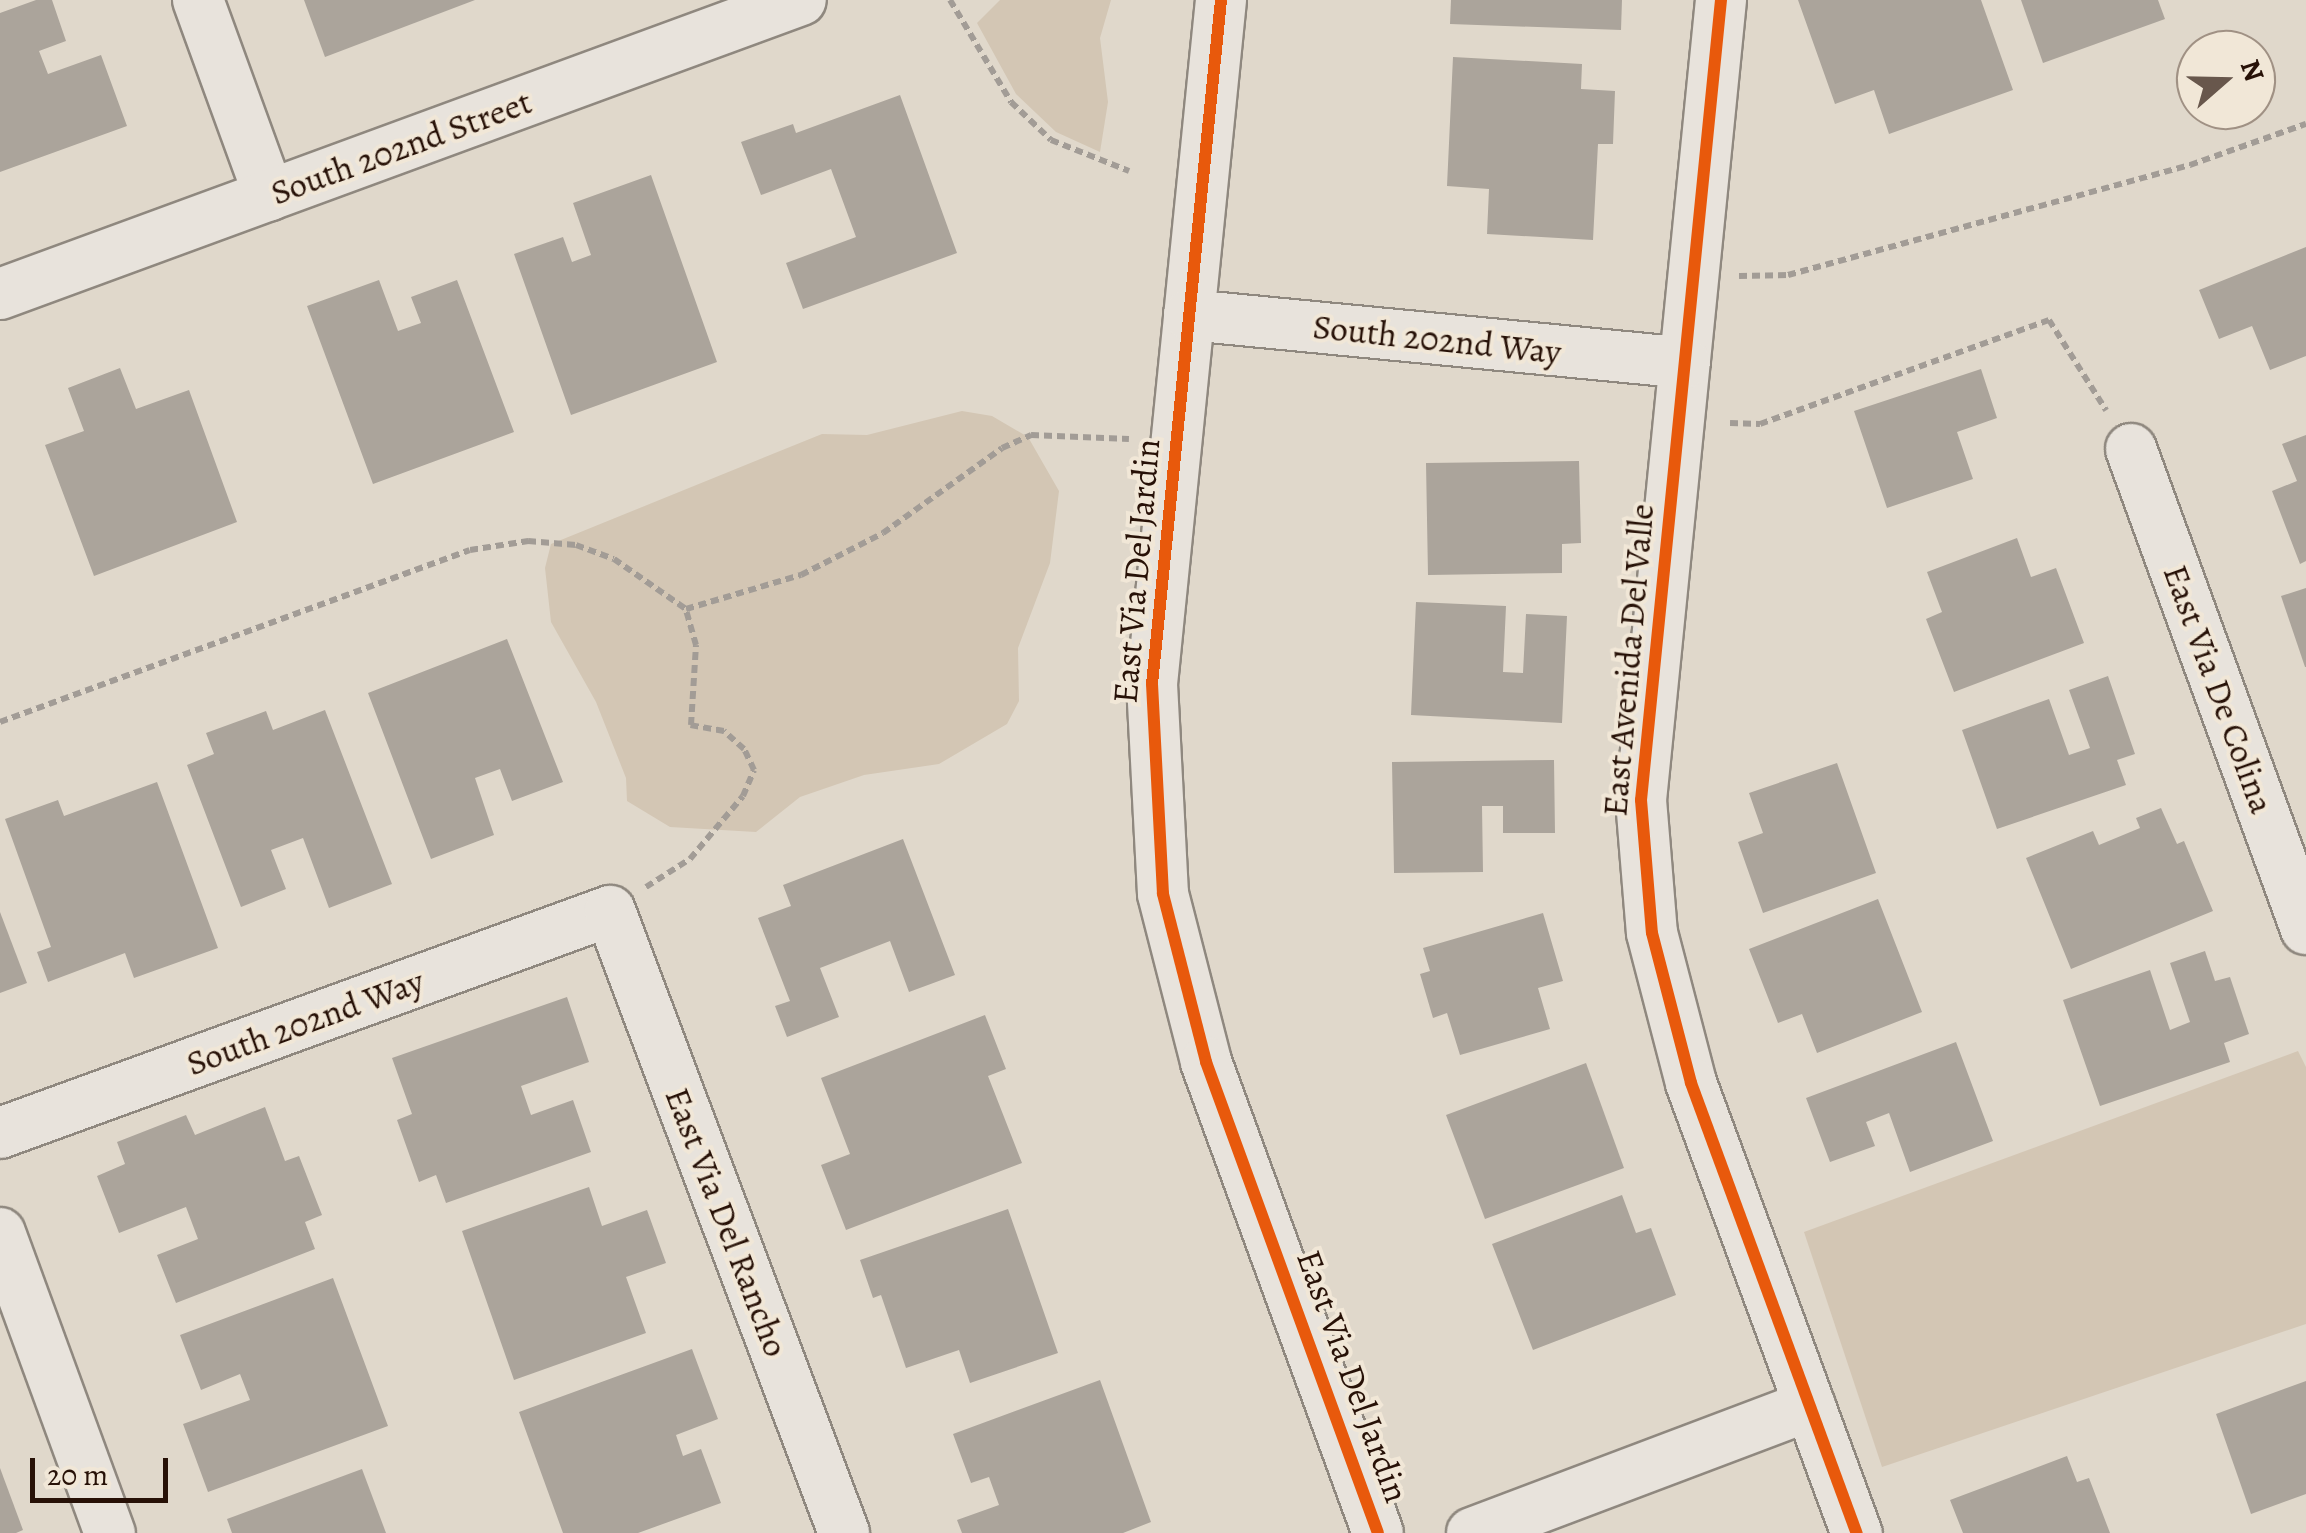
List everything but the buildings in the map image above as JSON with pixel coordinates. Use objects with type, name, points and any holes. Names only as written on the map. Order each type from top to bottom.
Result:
[{"type":"street","points":[[198,0],[269,195]]},
{"type":"street","name":"South 202nd Street","points":[[0,294],[801,0]]},
{"type":"street","name":"East Via Del Jardin","points":[[1220,0],[1152,684],[1163,894],[1206,1062],[1378,1533]]},
{"type":"street","name":"East Avenida Del Valle","points":[[1721,0],[1640,800],[1652,933],[1691,1083],[1857,1533]]},
{"type":"street","name":"South 202nd Way","points":[[1189,315],[1685,363]]},
{"type":"street","name":"East Via De Colina","points":[[2131,449],[2306,929]]},
{"type":"street","name":"South 202nd Way","points":[[0,1133],[610,911]]},
{"type":"street","name":"East Via Del Rancho","points":[[610,911],[844,1533]]},
{"type":"street","points":[[0,1233],[110,1533]]},
{"type":"street","points":[[1472,1533],[1810,1405]]},
{"type":"path","points":[[950,0],[1012,102],[1038,128],[1051,140],[1128,171]]},
{"type":"path","points":[[1738,276],[1788,275],[2190,164],[2306,124]]},
{"type":"path","points":[[1730,423],[1760,424],[2049,320],[2131,449]]},
{"type":"path","points":[[686,609],[801,574],[867,541],[1031,435],[1067,432],[1176,444]]},
{"type":"path","points":[[0,722],[470,550],[528,541],[576,545],[614,559],[686,609],[696,645],[692,725],[724,732],[744,748],[754,770],[743,796],[690,860],[610,911]]},
{"type":"shaded area","points":[[1000,0],[1111,0],[1100,38],[1108,102],[1100,152],[1056,132],[1016,94],[977,23]]},
{"type":"shaded area","points":[[962,411],[992,416],[1028,437],[1059,491],[1050,563],[1018,648],[1019,701],[1007,724],[939,764],[864,775],[800,797],[756,832],[670,827],[627,801],[626,778],[596,702],[551,622],[545,568],[551,544],[822,434],[867,435]]},
{"type":"shaded area","points":[[2298,1051],[2306,1067],[2306,1324],[1882,1467],[1804,1232]]},
{"type":"cycle path","points":[[1221,0],[1152,684],[1163,894],[1206,1062],[1378,1533]]},
{"type":"cycle path","points":[[1721,0],[1641,800],[1652,933],[1691,1083],[1857,1533]]}]
